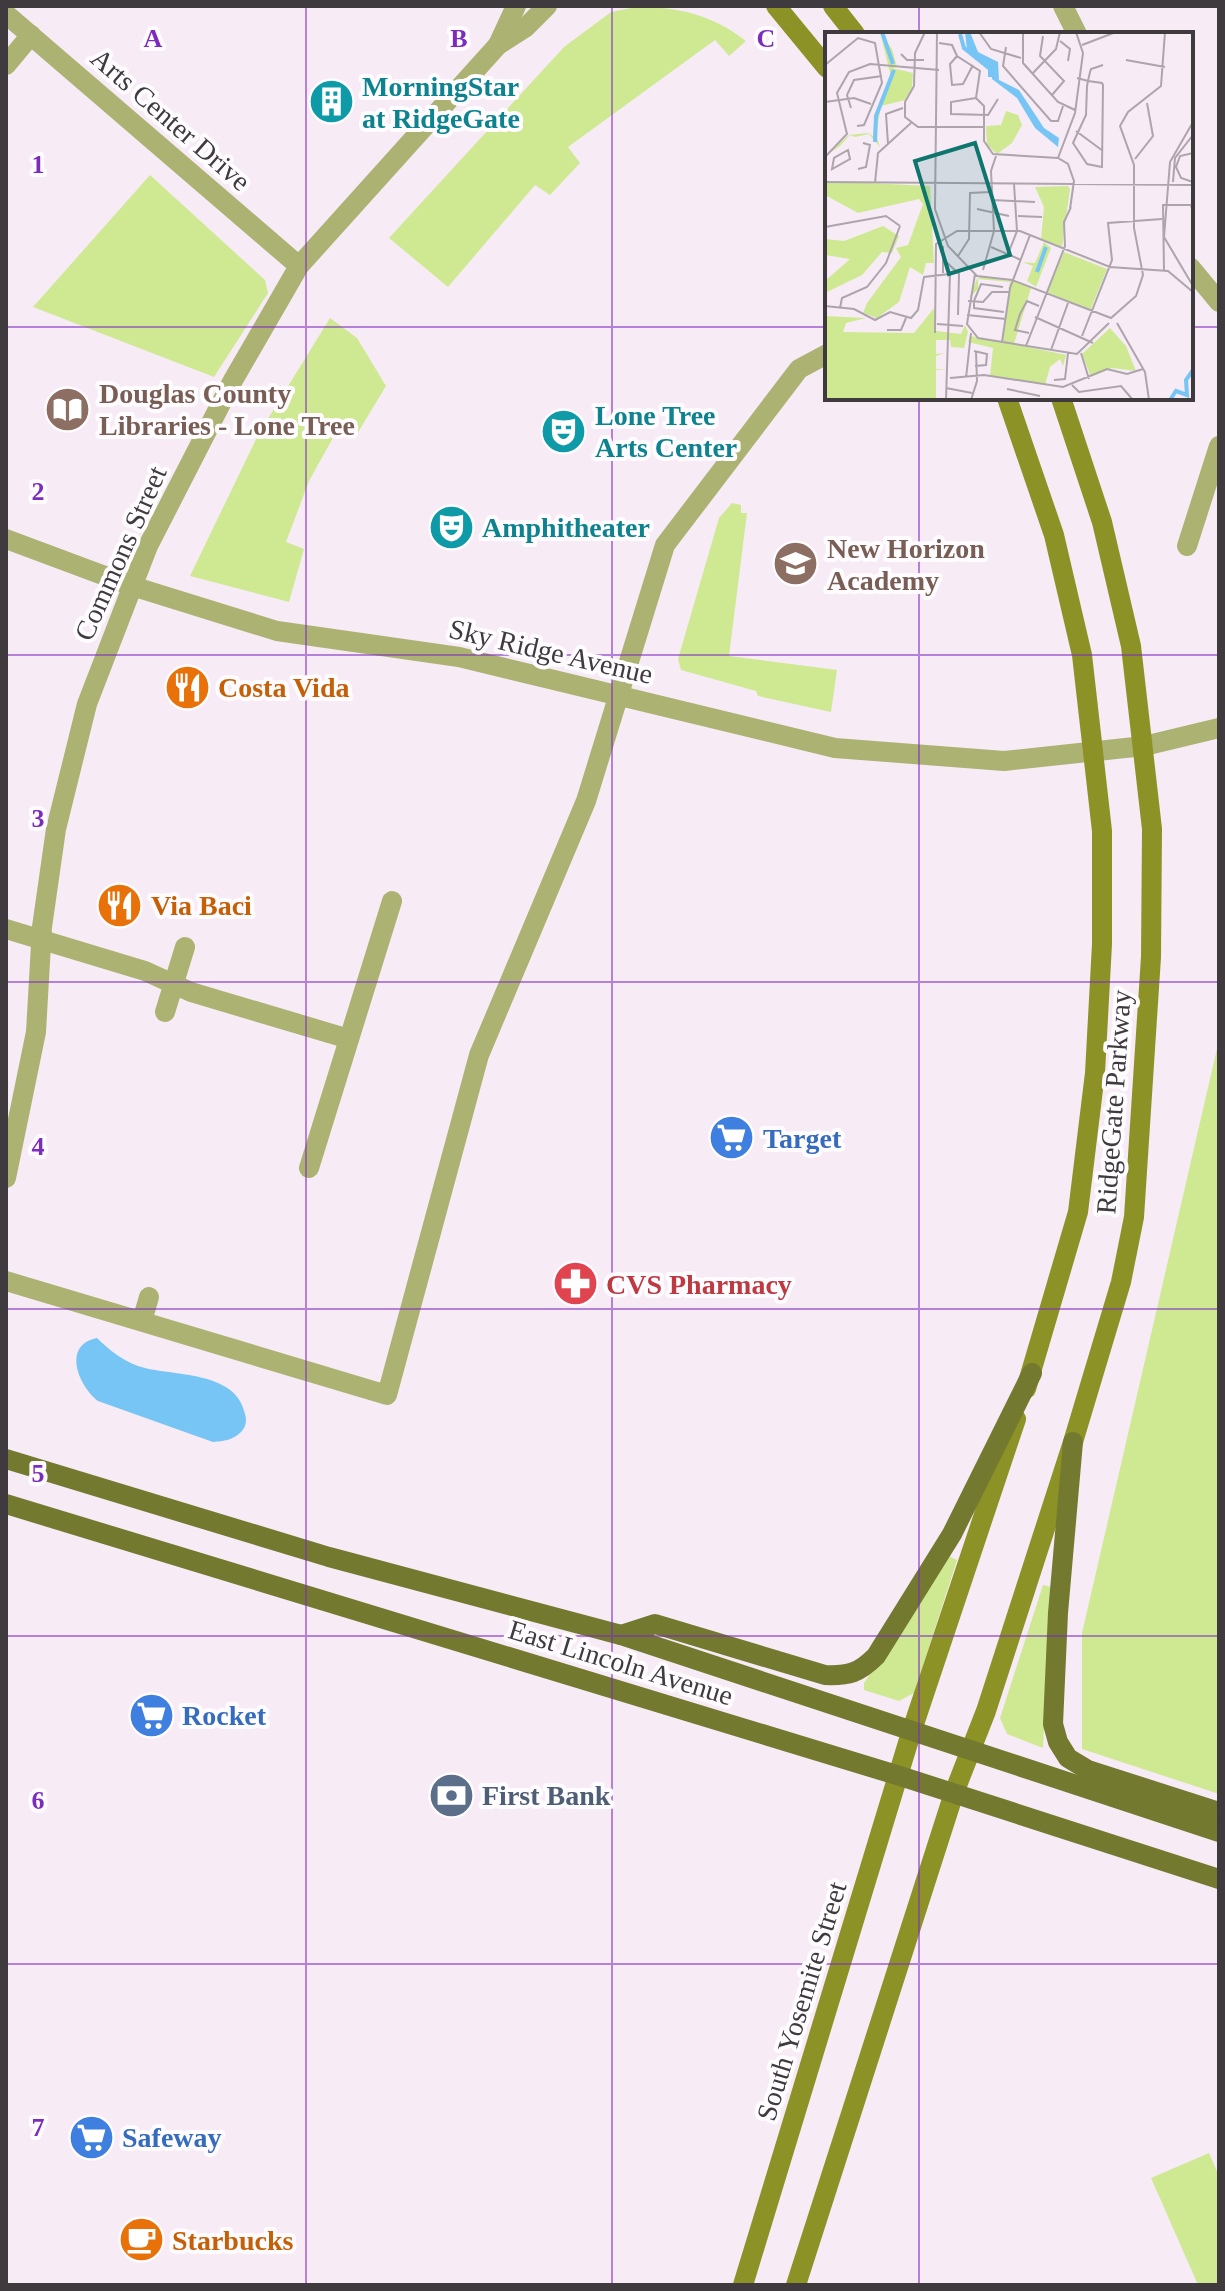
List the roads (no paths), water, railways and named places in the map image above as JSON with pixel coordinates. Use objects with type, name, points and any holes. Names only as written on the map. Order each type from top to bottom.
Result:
[{"type":"main road","points":[[776,6],[825,66]]},
{"type":"main road","points":[[833,6],[853,32]]},
{"type":"main road","name":"RidgeGate Parkway","points":[[911,1733],[1032,1373],[1078,1212],[1095,1073],[1102,944],[1102,831],[1082,655],[1054,535],[1008,400]]},
{"type":"main road","name":"RidgeGate Parkway","points":[[954,1793],[1073,1442],[1121,1282],[1134,1217],[1153,903],[1152,829],[1131,646],[1102,522],[1062,400]]},
{"type":"main road","points":[[621,1635],[655,1624],[825,1675],[849,1675],[862,1670],[876,1656],[952,1534],[1032,1373]]},
{"type":"main road","points":[[1073,1442],[1058,1613],[1053,1724],[1058,1742],[1068,1758],[1088,1770],[1219,1812]]},
{"type":"main road","name":"East Lincoln Avenue","points":[[6,1459],[329,1557],[621,1635],[1219,1832]]},
{"type":"main road","name":"East Lincoln Avenue","points":[[6,1504],[900,1776],[1219,1879]]},
{"type":"main road","name":"South Yosemite Street","points":[[743,2285],[911,1733]]},
{"type":"main road","points":[[796,2285],[954,1793]]},
{"type":"street","name":"Commons Street","points":[[498,45],[516,6]]},
{"type":"street","name":"Commons Street","points":[[6,1178],[11,1133],[36,1032],[41,941],[56,829],[87,704],[132,586],[232,382],[299,266],[498,45],[526,27],[547,6]]},
{"type":"street","points":[[1063,6],[1076,32]]},
{"type":"street","name":"Arts Center Drive","points":[[6,14],[299,266]]},
{"type":"street","points":[[6,65],[31,35]]},
{"type":"street","points":[[1193,270],[1219,302]]},
{"type":"street","points":[[6,1281],[387,1395],[479,1055],[586,801],[665,545],[799,369],[825,355]]},
{"type":"street","points":[[1187,546],[1219,446]]},
{"type":"street","name":"Sky Ridge Avenue","points":[[6,539],[132,586],[277,631],[459,657],[835,748],[1004,761],[1144,746],[1219,728]]},
{"type":"street","points":[[309,1168],[392,901]]},
{"type":"street","points":[[6,929],[145,971],[173,983],[349,1039]]},
{"type":"street","points":[[165,1012],[185,947]]},
{"type":"street","points":[[142,1321],[149,1297]]},
{"type":"water","points":[[97,1338],[116,1354],[138,1366],[200,1377],[229,1389],[239,1399],[245,1414],[244,1428],[232,1438],[213,1442],[98,1401],[84,1385],[77,1366],[80,1349],[86,1342]]},
{"type":"place","name":"MorningStar at RidgeGate","points":[[331,102]]},
{"type":"place","name":"Douglas County Libraries - Lone Tree","points":[[68,409]]},
{"type":"place","name":"Lone Tree Arts Center","points":[[564,431]]},
{"type":"place","name":"Amphitheater","points":[[451,527]]},
{"type":"place","name":"New Horizon Academy","points":[[796,564]]},
{"type":"place","name":"Costa Vida","points":[[187,687]]},
{"type":"place","name":"Via Baci","points":[[120,905]]},
{"type":"place","name":"Target","points":[[732,1138]]},
{"type":"place","name":"CVS Pharmacy","points":[[575,1284]]},
{"type":"place","name":"Rocket","points":[[151,1715]]},
{"type":"place","name":"First Bank","points":[[451,1795]]},
{"type":"place","name":"Safeway","points":[[91,2137]]},
{"type":"place","name":"Starbucks","points":[[141,2240]]}]
